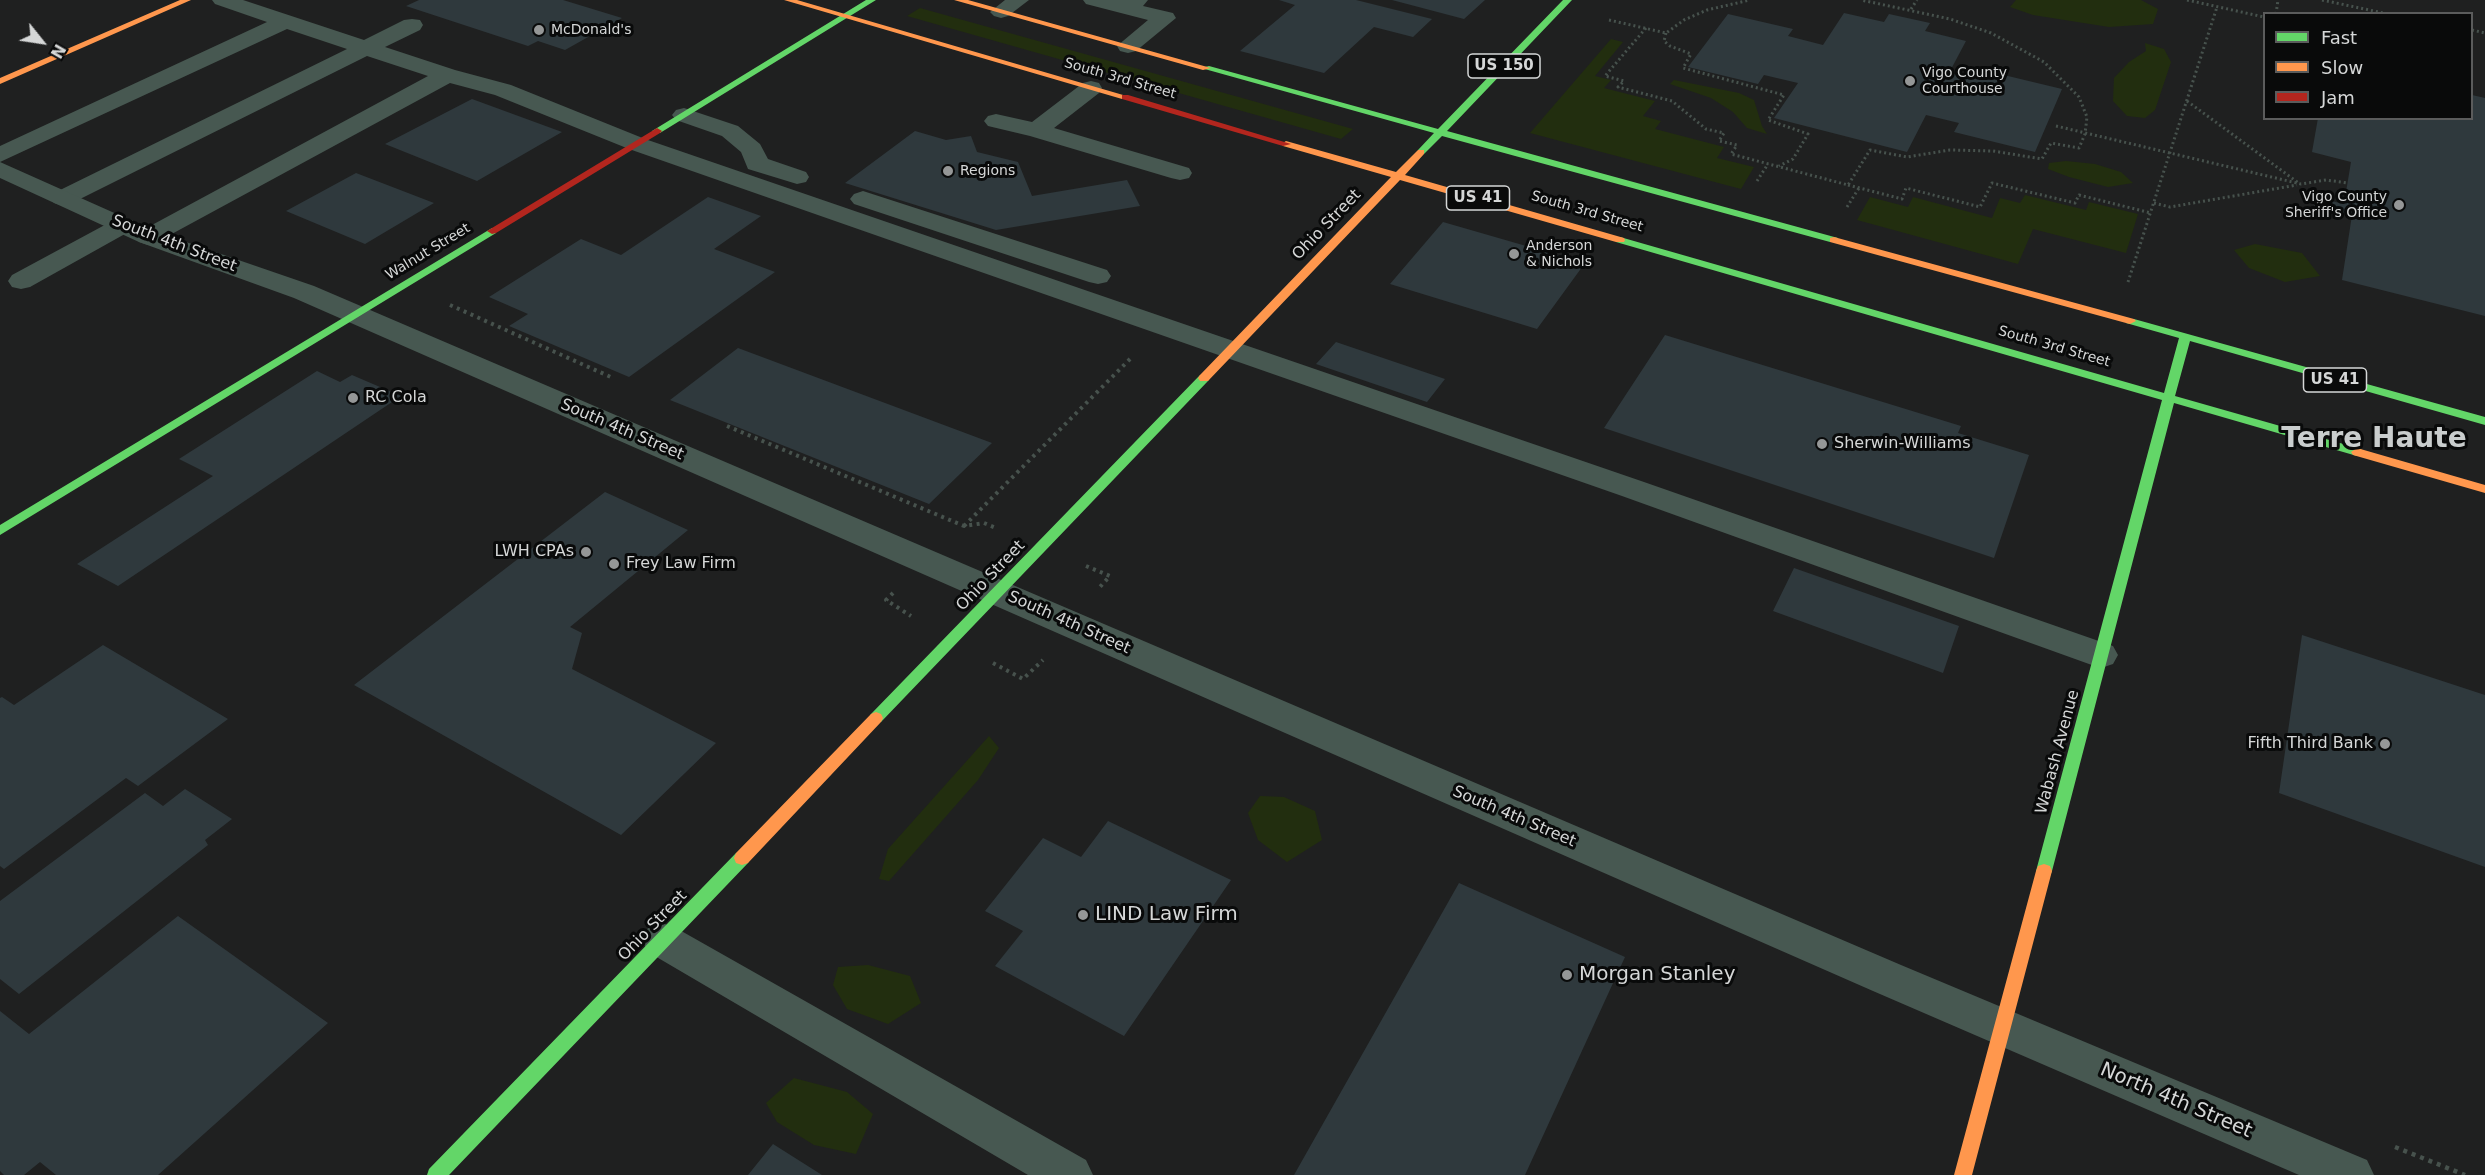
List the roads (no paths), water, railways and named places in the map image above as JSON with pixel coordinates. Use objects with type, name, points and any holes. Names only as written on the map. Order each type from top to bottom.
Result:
[{"type":"main road","points":[[0,81],[187,0]]},
{"type":"main road","name":"South 3rd Street","points":[[788,0],[2169,397]]},
{"type":"main road","name":"Walnut Street","points":[[0,531],[872,0]]},
{"type":"main road","name":"South 3rd Street","points":[[958,0],[2185,337]]},
{"type":"main road","name":"Ohio Street","points":[[436,1175],[1568,0]]},
{"type":"main road","name":"Wabash Avenue","points":[[1963,1175],[2185,337]]},
{"type":"main road","name":"US 41","points":[[2185,337],[2485,421]]},
{"type":"main road","name":"US 41","points":[[2169,397],[2485,489]]},
{"type":"street","points":[[222,0],[447,75],[503,90],[637,144],[1655,497],[2101,655]]},
{"type":"street","points":[[1001,12],[1019,0]]},
{"type":"street","points":[[1093,0],[1132,4],[1165,18],[1128,46]]},
{"type":"street","points":[[0,155],[286,21]]},
{"type":"street","points":[[63,198],[412,25]]},
{"type":"street","points":[[21,281],[135,231],[447,75]]},
{"type":"street","points":[[1036,130],[1091,88]]},
{"type":"street","points":[[684,115],[730,131],[752,149],[757,164],[1098,276]]},
{"type":"street","points":[[996,122],[1036,130],[1180,173]]},
{"type":"street","name":"South 4th Street","points":[[0,169],[135,231],[304,292],[2002,1028]]},
{"type":"street","points":[[662,940],[1070,1175]]},
{"type":"street","name":"North 4th Street","points":[[2002,1028],[2350,1175]]},
{"type":"place","name":"McDonald's","points":[[539,30]]},
{"type":"place","name":"Vigo County Courthouse","points":[[1910,81]]},
{"type":"place","name":"Regions","points":[[948,171]]},
{"type":"place","name":"Vigo County Sheriff's Office","points":[[2399,205]]},
{"type":"place","name":"Anderson & Nichols","points":[[1514,254]]},
{"type":"place","name":"RC Cola","points":[[353,398]]},
{"type":"place","name":"Sherwin-Williams","points":[[1822,444]]},
{"type":"place","name":"LWH CPAs","points":[[586,552]]},
{"type":"place","name":"Frey Law Firm","points":[[614,564]]},
{"type":"place","name":"Fifth Third Bank","points":[[2385,744]]},
{"type":"place","name":"LIND Law Firm","points":[[1083,915]]},
{"type":"place","name":"Morgan Stanley","points":[[1567,975]]},
{"type":"district","name":"Terre Haute","points":[[2374,440]]}]
